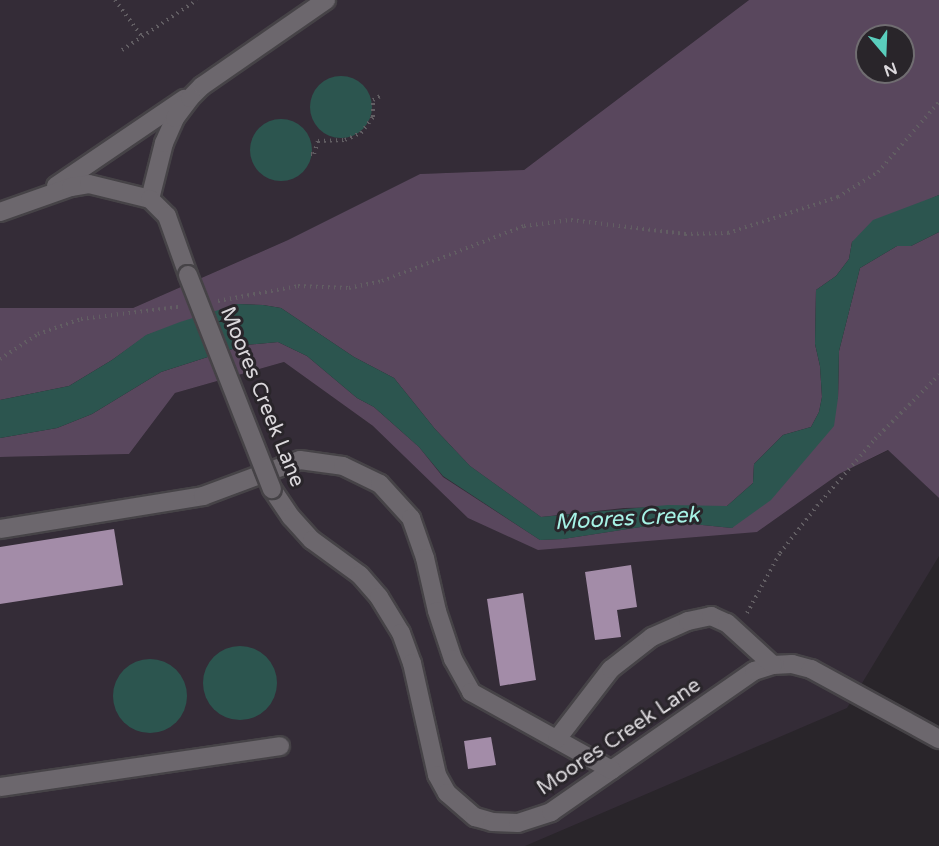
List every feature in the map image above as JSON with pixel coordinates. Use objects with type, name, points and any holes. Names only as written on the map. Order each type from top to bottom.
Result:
[{"type":"lane","points":[[42,196],[326,0]]},
{"type":"lane","points":[[0,212],[70,187],[89,184],[150,200],[165,143],[175,118],[202,86]]},
{"type":"lane","name":"Moores Creek Lane","points":[[150,200],[167,216],[272,489],[291,517],[312,540],[360,575],[379,597],[401,633],[412,663],[437,775],[458,805],[475,817],[492,822],[518,823],[551,812],[754,671],[772,665],[792,664],[810,669],[939,739]]},
{"type":"lane","points":[[0,529],[203,496],[300,460],[343,466],[380,484],[411,518],[425,558],[437,611],[453,660],[471,692],[612,770]]},
{"type":"lane","points":[[557,739],[611,669],[652,637],[688,621],[711,616],[727,622],[772,665]]},
{"type":"lane","points":[[0,787],[280,746]]},
{"type":"path","points":[[116,0],[143,38]]},
{"type":"path","points":[[122,50],[197,0]]},
{"type":"path","points":[[311,154],[314,154],[318,141],[353,139],[361,133],[373,117],[374,100],[382,95]]},
{"type":"path","points":[[211,302],[298,286],[349,288],[382,281],[524,226],[571,220],[685,234],[728,233],[838,196],[878,172],[939,102]]},
{"type":"path","points":[[0,359],[38,334],[81,319],[188,305]]},
{"type":"path","points":[[736,632],[780,553],[809,516],[875,439],[939,375]]},
{"type":"shaded area","points":[[0,0],[749,0],[524,170],[420,174],[288,240],[133,308],[0,308]]},
{"type":"shaded area","points":[[749,0],[939,0],[939,195],[910,208],[852,242],[849,259],[836,276],[816,290],[815,344],[820,366],[822,397],[819,412],[811,427],[783,435],[754,464],[753,483],[727,506],[624,508],[541,517],[470,466],[435,429],[394,378],[354,357],[281,308],[263,305],[238,304],[147,335],[69,386],[0,400],[0,308],[133,308],[288,240],[420,174],[524,170]]},
{"type":"shaded area","points":[[939,232],[939,498],[888,450],[839,474],[757,532],[538,550],[468,518],[373,426],[284,362],[175,393],[129,454],[0,457],[0,438],[57,428],[92,414],[161,372],[245,345],[278,342],[307,356],[357,398],[374,407],[419,447],[443,477],[540,540],[563,539],[673,522],[732,528],[838,398],[839,351],[860,268],[897,246],[911,246]]},
{"type":"shaded area","points":[[284,362],[373,426],[757,532],[839,474],[889,450],[939,498],[939,556],[847,708],[525,846],[0,846],[0,457],[129,454],[175,393]]},
{"type":"water","points":[[341,76],[358,81],[363,85],[367,90],[372,107],[367,124],[363,129],[358,133],[341,138],[324,133],[319,129],[315,124],[310,107],[315,90],[319,85],[324,81]]},
{"type":"water","points":[[281,119],[303,128],[312,150],[303,172],[281,181],[259,172],[250,150],[259,128]]},
{"type":"water","name":"Moores Creek","points":[[939,195],[939,232],[911,246],[897,246],[860,268],[839,351],[838,398],[834,426],[771,500],[732,528],[673,522],[563,539],[540,540],[443,476],[419,447],[374,407],[357,398],[307,356],[278,342],[245,345],[161,372],[92,414],[57,428],[0,438],[0,400],[69,386],[112,360],[146,335],[180,322],[238,304],[263,305],[281,308],[354,357],[394,378],[435,429],[470,466],[541,517],[668,505],[727,506],[753,483],[754,464],[783,435],[811,427],[819,412],[822,397],[820,366],[815,344],[816,290],[836,276],[849,259],[852,242],[873,220]]},
{"type":"water","points":[[240,646],[254,649],[266,657],[274,669],[277,683],[274,697],[266,709],[254,717],[240,720],[226,717],[214,709],[206,697],[203,683],[206,669],[214,657],[226,649]]},
{"type":"water","points":[[150,659],[164,662],[176,670],[184,682],[187,696],[184,710],[176,722],[164,730],[150,733],[136,730],[124,722],[116,710],[113,696],[116,682],[124,670],[136,662]]},
{"type":"building","points":[[114,529],[123,585],[0,604],[0,547]]},
{"type":"building","points":[[631,565],[637,607],[617,610],[621,637],[595,640],[585,572]]},
{"type":"building","points":[[523,593],[536,680],[500,686],[487,599]]},
{"type":"building","points":[[491,737],[496,765],[468,769],[464,741]]}]
